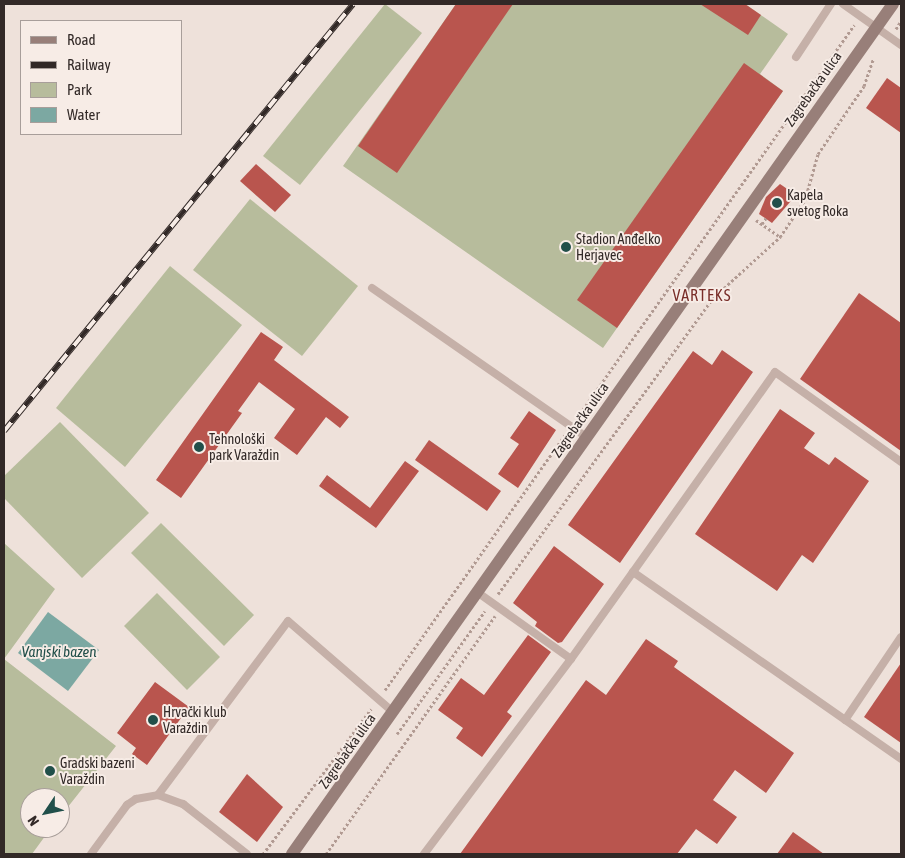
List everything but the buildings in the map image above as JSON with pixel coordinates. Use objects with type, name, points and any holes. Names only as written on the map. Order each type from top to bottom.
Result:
[{"type":"main road","name":"Zagrebačka ulica","points":[[292,854],[892,4]]},
{"type":"lane","points":[[796,57],[831,4]]},
{"type":"lane","points":[[843,4],[901,45]]},
{"type":"lane","points":[[372,288],[586,437]]},
{"type":"lane","points":[[424,854],[633,572],[775,372],[901,462]]},
{"type":"lane","points":[[633,572],[901,759]]},
{"type":"lane","points":[[477,592],[570,658]]},
{"type":"lane","points":[[158,795],[288,621],[393,712]]},
{"type":"lane","points":[[845,720],[901,637]]},
{"type":"lane","points":[[91,854],[127,805],[136,799],[158,795],[183,804],[247,854]]},
{"type":"path","points":[[580,413],[860,16]]},
{"type":"path","points":[[396,736],[713,298],[780,238],[805,200],[818,154],[864,86],[872,60],[901,21]]},
{"type":"path","points":[[746,212],[780,238]]},
{"type":"path","points":[[762,224],[766,218]]},
{"type":"path","points":[[384,691],[559,444]]},
{"type":"path","points":[[326,854],[501,608]]},
{"type":"path","points":[[263,854],[367,715]]},
{"type":"green space","points":[[385,4],[422,33],[300,185],[263,156]]},
{"type":"green space","name":"Stadion Anđelko Herjavec","points":[[456,4],[745,4],[788,34],[760,74],[783,91],[603,348],[343,166]]},
{"type":"green space","points":[[250,199],[358,286],[302,356],[193,270]]},
{"type":"green space","points":[[170,266],[242,325],[125,467],[56,408]]},
{"type":"green space","points":[[60,422],[149,513],[82,578],[4,498],[4,476]]},
{"type":"green space","points":[[161,523],[254,615],[224,646],[131,553]]},
{"type":"green space","points":[[4,543],[55,589],[4,659]]},
{"type":"green space","points":[[157,593],[220,657],[187,690],[124,626]]},
{"type":"green space","name":"Gradski bazeni Varaždin","points":[[4,659],[116,746],[70,804],[70,788],[20,788],[20,838],[44,838],[32,854],[4,854]]},
{"type":"water","name":"Vanjski bazen","points":[[48,612],[99,650],[68,691],[18,653]]},
{"type":"railway","points":[[4,431],[353,4]]},
{"type":"place","name":"Kapela svetog Roka","points":[[777,203]]},
{"type":"place","name":"Stadion Anđelko Herjavec","points":[[566,247]]},
{"type":"place","name":"Tehnološki park Varaždin","points":[[199,447]]},
{"type":"place","name":"Hrvački klub Varaždin","points":[[153,720]]},
{"type":"place","name":"Gradski bazeni Varaždin","points":[[50,771]]},
{"type":"district","name":"VARTEKS","points":[[702,295]]}]
